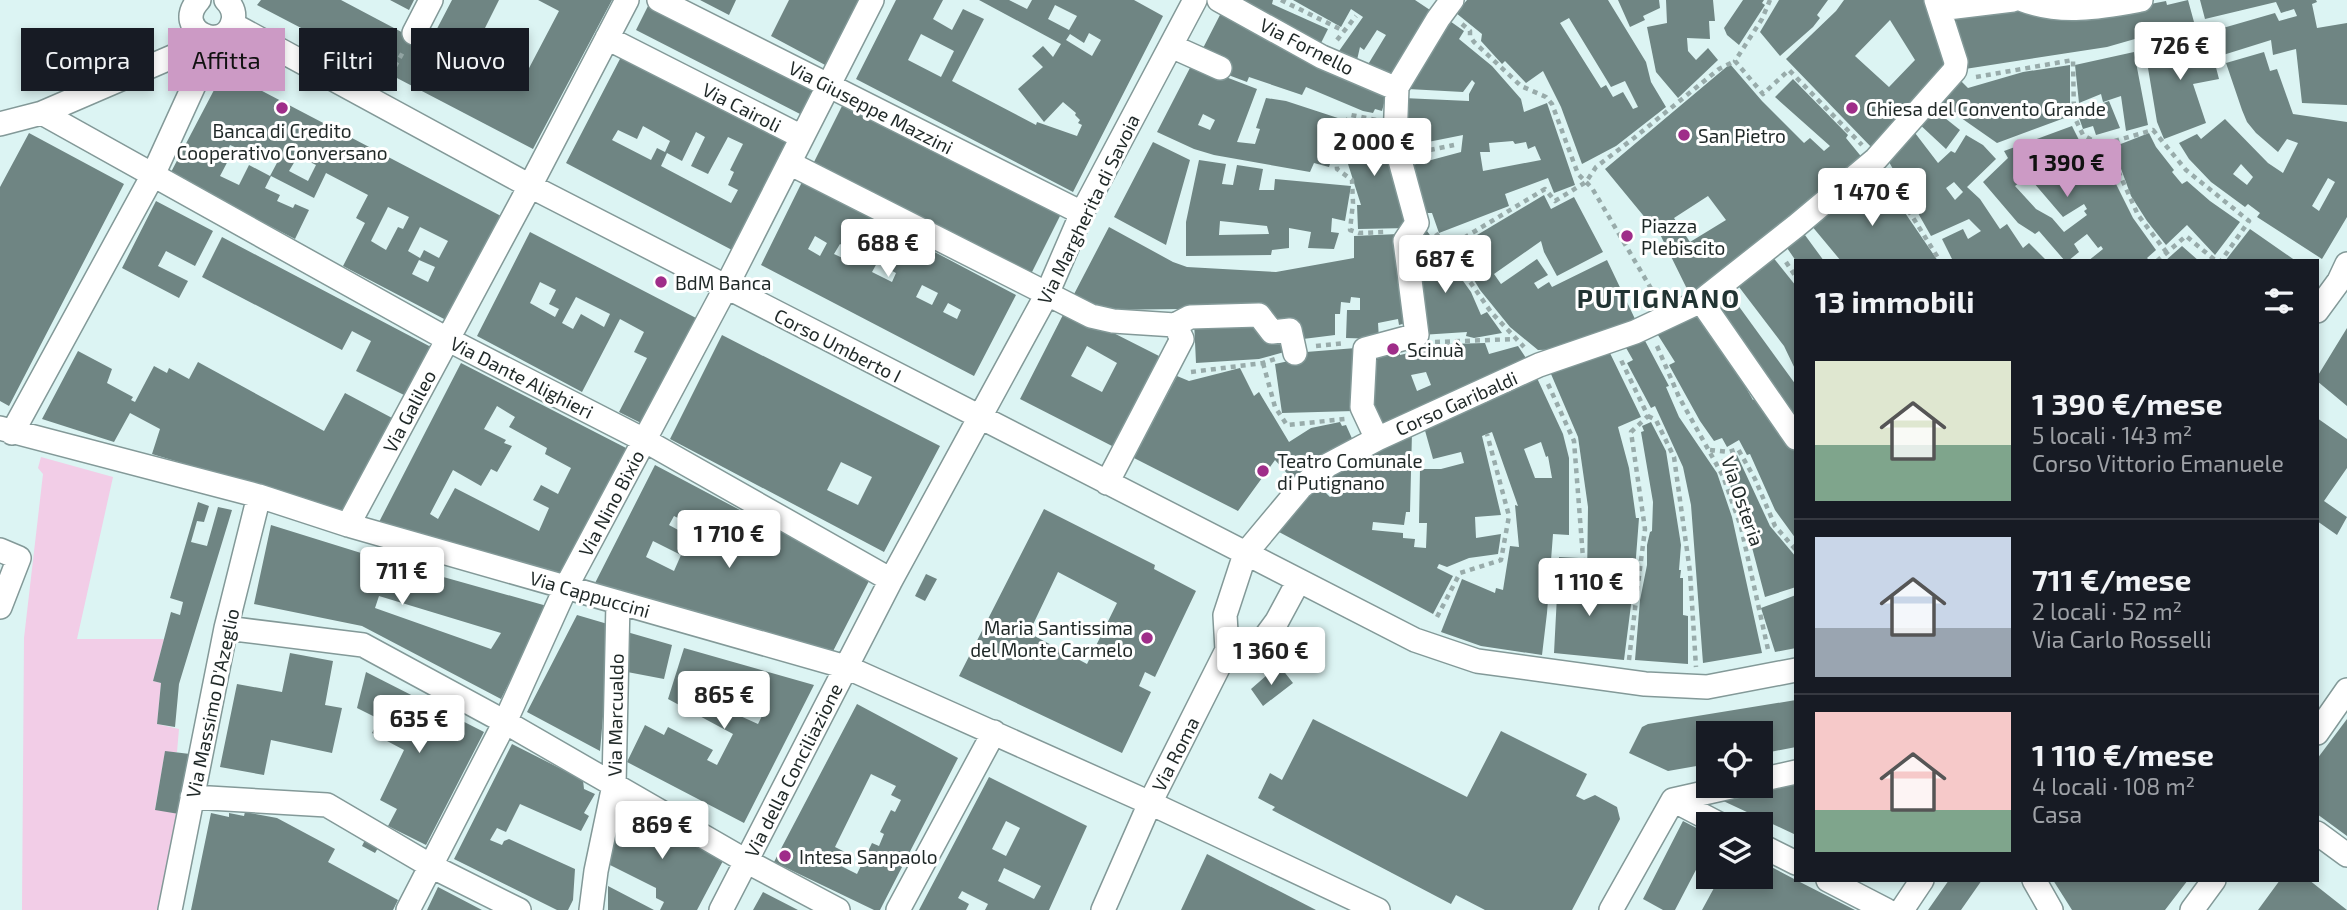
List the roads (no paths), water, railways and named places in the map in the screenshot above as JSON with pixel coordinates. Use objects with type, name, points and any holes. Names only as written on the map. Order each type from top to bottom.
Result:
[{"type":"street","points":[[199,0],[193,6],[191,21],[223,17]]},
{"type":"street","points":[[417,28],[431,0]]},
{"type":"street","name":"Via Galileo","points":[[348,525],[628,0]]},
{"type":"street","name":"Via Giuseppe Mazzini","points":[[659,0],[1082,214]]},
{"type":"street","name":"Via Nino Bixio","points":[[408,910],[505,722],[566,587],[726,287],[872,0]]},
{"type":"street","name":"Via Fornello","points":[[1219,0],[1321,57],[1397,89]]},
{"type":"street","points":[[1937,4],[2014,0]]},
{"type":"street","points":[[2023,0],[2037,5],[2063,8],[2099,8],[2141,0]]},
{"type":"street","name":"Via Margherita di Savoia","points":[[891,580],[1047,294],[1082,214],[1171,46],[1189,2]]},
{"type":"street","name":"Corso Garibaldi","points":[[1245,554],[1301,487],[1328,465],[1377,439],[1539,365],[1658,322],[1701,301],[1796,226],[1876,159],[1955,70],[1955,62],[1937,4]]},
{"type":"street","points":[[1377,439],[1362,407],[1365,349],[1417,335],[1405,241],[1414,227],[1395,142],[1397,89],[1449,5]]},
{"type":"street","points":[[0,124],[42,113],[179,54],[223,17]]},
{"type":"street","points":[[6,430],[153,175],[223,17]]},
{"type":"street","name":"Corso Umberto I","points":[[223,17],[530,186],[1415,640],[1477,661],[1645,684],[1707,687],[1794,670]]},
{"type":"street","name":"Via Cairoli","points":[[607,38],[802,137]]},
{"type":"street","points":[[1171,46],[1220,68]]},
{"type":"street","name":"Via Dante Alighieri","points":[[42,113],[447,339],[644,440],[891,580]]},
{"type":"street","points":[[789,163],[1091,316],[1113,321],[1175,325],[1190,317],[1259,314],[1272,332],[1290,330],[1295,353]]},
{"type":"street","points":[[2319,308],[2344,277]]},
{"type":"street","points":[[1701,301],[1794,435]]},
{"type":"street","points":[[1107,483],[1182,339],[1175,325]]},
{"type":"street","name":"Via Cappuccini","points":[[6,430],[259,496],[348,525],[846,667],[1150,803],[1378,910]]},
{"type":"street","name":"Via Massimo D'Azeglio","points":[[170,910],[226,628],[259,496]]},
{"type":"street","points":[[0,550],[19,558],[0,607]]},
{"type":"street","name":"Via Roma","points":[[1102,910],[1150,803],[1227,650],[1225,615],[1245,554]]},
{"type":"street","name":"Via della Conciliazione","points":[[721,910],[891,580]]},
{"type":"street","points":[[1227,650],[1263,640],[1277,621],[1298,582]]},
{"type":"street","name":"Via Marcualdo","points":[[591,910],[596,871],[614,785],[618,602]]},
{"type":"street","points":[[226,628],[363,645],[838,910]]},
{"type":"street","points":[[2321,720],[2347,690]]},
{"type":"street","points":[[898,910],[994,732]]},
{"type":"street","points":[[1773,777],[1794,772]]},
{"type":"street","points":[[1673,800],[1696,795]]},
{"type":"street","points":[[192,797],[327,805],[431,866],[519,910]]},
{"type":"street","points":[[1673,800],[1696,812]]},
{"type":"street","points":[[1619,907],[1673,800]]},
{"type":"street","points":[[2319,834],[2347,855]]},
{"type":"street","points":[[1773,852],[1794,862]]},
{"type":"street","points":[[1832,882],[1886,910]]},
{"type":"street","points":[[1902,910],[1921,882]]},
{"type":"street","points":[[2035,882],[2050,910]]},
{"type":"street","points":[[2192,910],[2213,882]]},
{"type":"place","name":"Banca di Credito Cooperativo Conversano","points":[[282,108]]},
{"type":"place","name":"Chiesa del Convento Grande","points":[[1852,108]]},
{"type":"place","name":"San Pietro","points":[[1684,135]]},
{"type":"place","name":"Piazza Plebiscito","points":[[1627,236]]},
{"type":"place","name":"BdM Banca","points":[[661,282]]},
{"type":"place","name":"Scinuà","points":[[1393,349]]},
{"type":"place","name":"Teatro Comunale di Putignano","points":[[1263,471]]},
{"type":"place","name":"Maria Santissima del Monte Carmelo","points":[[1147,638]]},
{"type":"place","name":"Intesa Sanpaolo","points":[[785,856]]},
{"type":"district","name":"PUTIGNANO","points":[[1659,297]]}]
